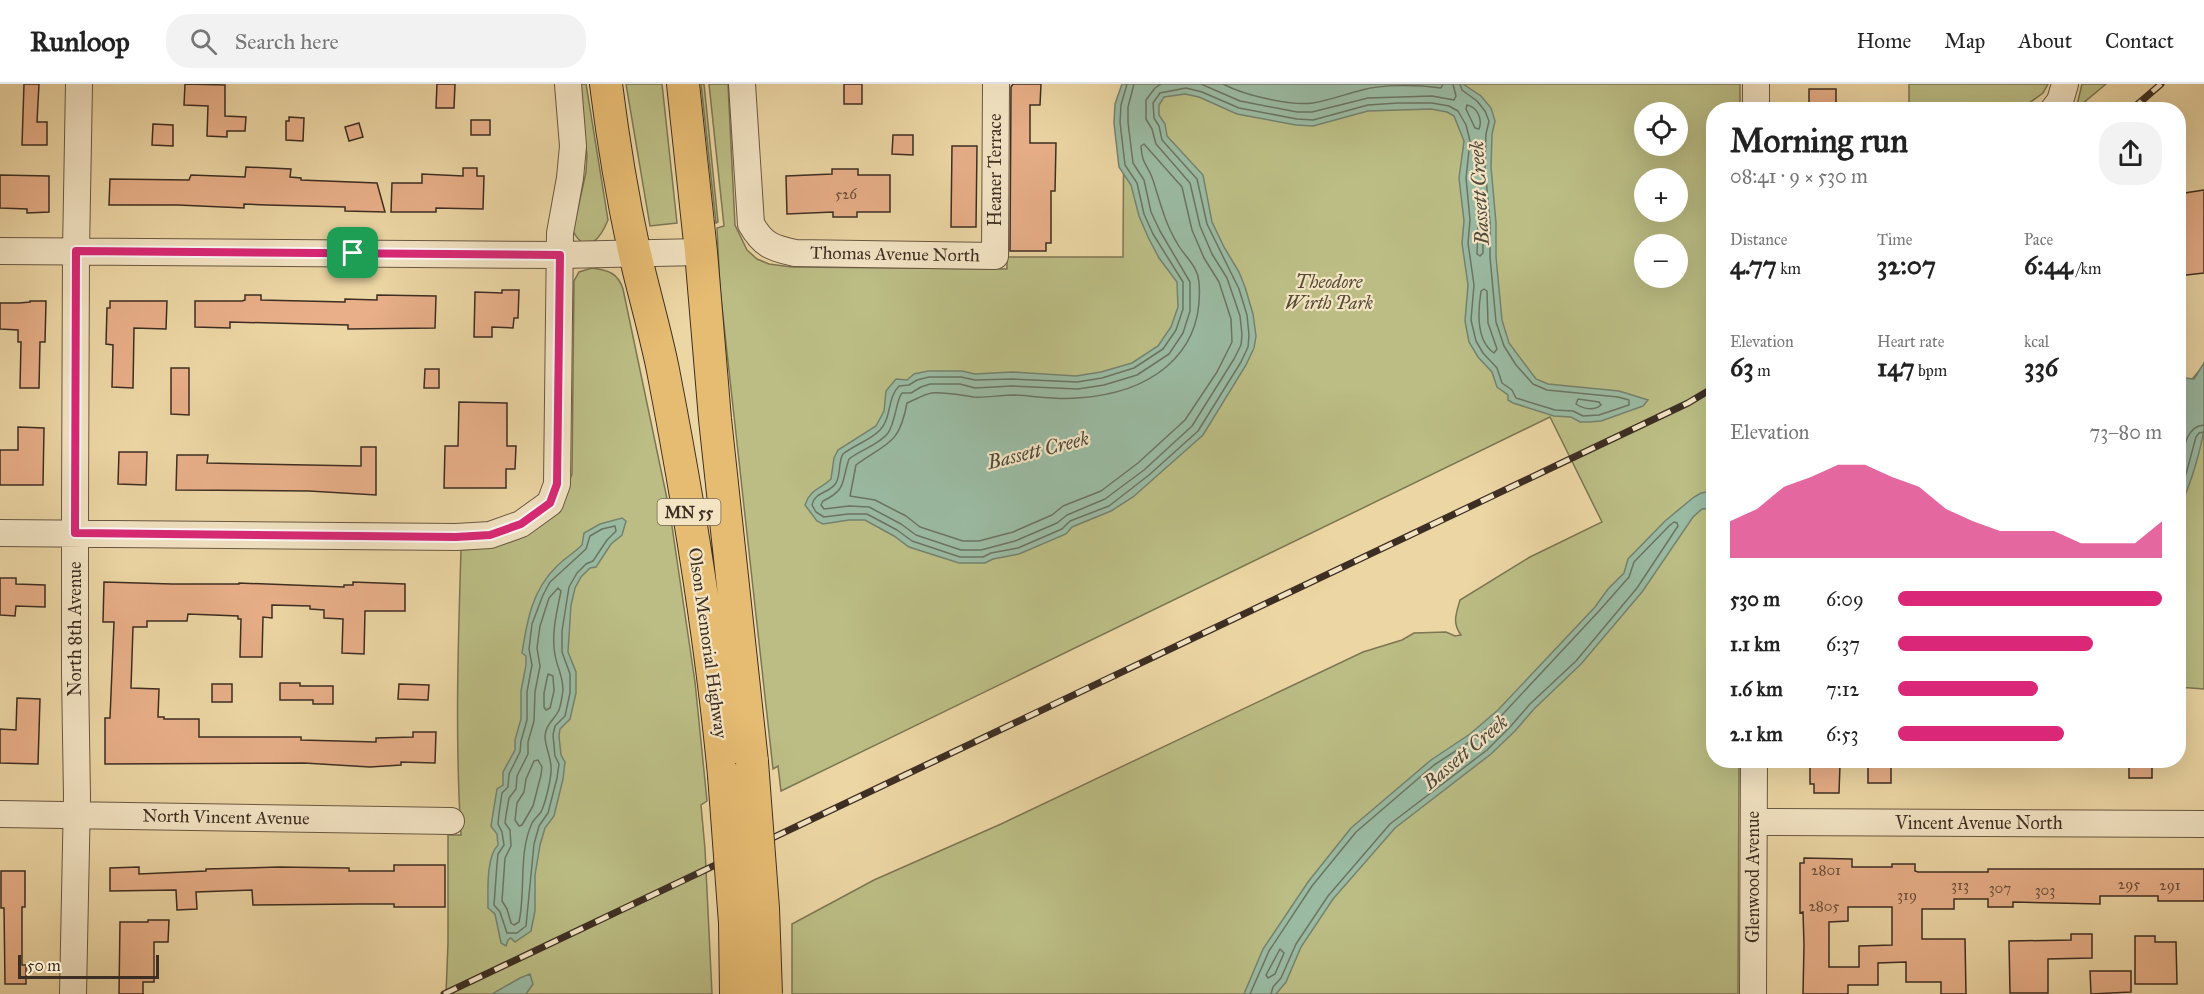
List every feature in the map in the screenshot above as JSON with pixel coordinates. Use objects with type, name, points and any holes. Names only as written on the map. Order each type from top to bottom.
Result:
[{"type":"main road","name":"Olson Memorial Highway","points":[[606,84],[613,138],[635,253],[662,367],[693,534],[714,669],[735,923],[736,994]]},
{"type":"main road","name":"Olson Memorial Highway","points":[[683,84],[752,762],[766,994]]},
{"type":"street","name":"North 8th Avenue","points":[[73,994],[77,814],[75,533],[79,84]]},
{"type":"street","points":[[0,533],[456,537],[490,535],[521,524],[550,503],[557,484],[560,233],[573,146],[568,84]]},
{"type":"street","name":"Thomas Avenue North","points":[[742,84],[751,224],[759,238],[774,249],[795,253],[994,256]]},
{"type":"street","name":"Heaner Terrace","points":[[994,256],[996,84]]},
{"type":"street","points":[[1756,84],[1756,102]]},
{"type":"street","points":[[2059,102],[2066,84]]},
{"type":"street","points":[[0,251],[560,255],[701,252]]},
{"type":"street","name":"Glenwood Avenue","points":[[1753,994],[1754,768]]},
{"type":"street","name":"North Vincent Avenue","points":[[0,814],[451,821]]},
{"type":"street","name":"Vincent Avenue North","points":[[1754,822],[2204,824]]},
{"type":"green space","points":[[578,84],[586,84],[608,220],[598,238],[588,244],[578,239],[573,231],[586,172],[587,155]]},
{"type":"green space","points":[[626,84],[662,84],[677,223],[650,226]]},
{"type":"green space","points":[[701,84],[704,84],[718,222],[716,223]]},
{"type":"green space","name":"Theodore Wirth Park","points":[[709,84],[728,84],[735,225],[747,250],[757,259],[769,264],[792,267],[1007,269],[1007,257],[1123,257],[1124,84],[1740,84],[1740,102],[1706,102],[1706,768],[1739,768],[1738,994],[792,994],[792,924],[874,880],[1001,824],[1363,652],[1402,640],[1414,633],[1446,632],[1455,636],[1461,635],[1456,622],[1460,600],[1530,557],[1602,522],[1550,417],[781,791],[778,766],[773,769],[720,289],[717,228],[724,226]]},
{"type":"green space","points":[[1909,84],[2048,84],[2043,93],[2031,102],[1909,102]]},
{"type":"green space","points":[[2082,84],[2106,84],[2084,102],[2078,102]]},
{"type":"green space","points":[[592,268],[612,273],[623,289],[670,513],[695,682],[707,801],[701,805],[712,994],[446,994],[448,835],[461,835],[458,657],[461,550],[500,545],[516,540],[543,522],[564,493],[572,474],[574,281],[579,272]]},
{"type":"green space","points":[[2204,365],[2204,689],[2186,688],[2186,386]]},
{"type":"water","points":[[1122,84],[1463,84],[1481,96],[1491,108],[1495,121],[1492,134],[1491,167],[1496,223],[1496,257],[1502,320],[1509,343],[1536,379],[1548,384],[1619,391],[1648,400],[1643,406],[1601,421],[1580,422],[1571,417],[1554,416],[1513,403],[1508,400],[1508,395],[1497,387],[1492,372],[1478,357],[1469,342],[1465,321],[1468,285],[1462,243],[1464,221],[1459,178],[1464,141],[1454,116],[1431,109],[1368,111],[1313,126],[1296,125],[1237,114],[1199,97],[1185,94],[1164,97],[1159,105],[1159,115],[1165,124],[1167,136],[1203,175],[1212,222],[1245,287],[1253,314],[1256,336],[1254,348],[1246,365],[1203,435],[1133,497],[1111,511],[1072,527],[1066,534],[1019,554],[993,559],[985,563],[959,563],[909,547],[865,520],[823,524],[817,521],[805,505],[807,500],[813,492],[831,479],[834,458],[838,450],[876,426],[884,411],[886,391],[896,379],[907,380],[914,374],[928,371],[962,371],[975,374],[1012,372],[1076,376],[1132,363],[1158,346],[1171,327],[1178,307],[1177,282],[1159,258],[1148,237],[1139,216],[1131,185],[1119,167],[1114,123],[1115,104]]},
{"type":"water","points":[[2204,363],[2204,429],[2186,491],[2186,378],[2194,379]]},
{"type":"water","name":"Bassett Creek","points":[[1706,492],[1706,509],[1702,509],[1693,517],[1642,592],[1581,664],[1491,754],[1395,828],[1333,899],[1301,947],[1286,982],[1276,994],[1244,994],[1263,949],[1308,882],[1351,828],[1431,760],[1470,734],[1498,710],[1595,607],[1624,573],[1628,559],[1665,521],[1701,493]]},
{"type":"water","points":[[622,518],[626,521],[622,535],[611,544],[596,567],[590,568],[581,577],[575,588],[571,605],[568,652],[576,672],[576,693],[570,719],[560,729],[561,755],[565,762],[563,779],[554,816],[545,828],[540,845],[535,875],[535,911],[531,931],[515,942],[511,938],[506,946],[501,943],[495,914],[488,908],[491,858],[498,845],[497,834],[491,826],[497,789],[503,785],[503,772],[515,750],[515,740],[521,719],[521,691],[526,665],[526,656],[522,653],[532,606],[549,575],[582,545],[584,533],[600,524]]},
{"type":"water","points":[[530,974],[533,984],[526,994],[492,994],[520,978]]},
{"type":"building","points":[[24,84],[39,84],[37,122],[47,122],[47,145],[22,145]]},
{"type":"building","points":[[185,84],[225,85],[225,116],[246,117],[245,131],[227,131],[227,137],[207,136],[208,106],[184,105]]},
{"type":"building","points":[[437,84],[455,84],[454,108],[436,108]]},
{"type":"building","points":[[844,84],[862,84],[862,104],[844,104]]},
{"type":"building","points":[[1013,84],[1041,84],[1040,105],[1030,105],[1030,143],[1056,143],[1055,191],[1051,191],[1051,243],[1046,243],[1046,251],[1010,251],[1011,87]]},
{"type":"building","points":[[1809,89],[1836,89],[1836,102],[1809,102]]},
{"type":"building","points":[[289,117],[304,118],[303,141],[286,140],[286,121],[289,121]]},
{"type":"building","points":[[471,120],[490,120],[490,135],[471,135]]},
{"type":"building","points":[[359,123],[363,137],[349,141],[345,127]]},
{"type":"building","points":[[153,124],[173,125],[173,146],[152,145]]},
{"type":"building","points":[[893,135],[913,135],[913,155],[892,154]]},
{"type":"building","points":[[952,146],[977,146],[976,227],[951,227]]},
{"type":"building","points":[[246,167],[291,169],[290,177],[301,178],[301,180],[377,183],[385,212],[345,211],[345,207],[244,204],[244,208],[109,205],[110,179],[189,180],[191,175],[245,177]]},
{"type":"building","points":[[463,168],[477,168],[477,176],[484,176],[483,209],[436,208],[436,212],[391,212],[392,183],[422,183],[422,174],[463,176]]},
{"type":"building","points":[[832,169],[858,169],[858,175],[890,175],[890,212],[857,212],[857,217],[833,217],[833,212],[787,214],[786,176],[832,174]]},
{"type":"building","points":[[0,175],[49,176],[49,212],[27,213],[27,209],[0,208]]},
{"type":"building","points":[[2204,190],[2204,273],[2186,275],[2186,193]]},
{"type":"building","points":[[502,290],[519,290],[518,318],[514,318],[513,328],[492,327],[492,337],[474,337],[475,292],[502,293]]},
{"type":"building","points":[[245,295],[261,295],[261,300],[345,302],[345,299],[377,300],[377,295],[436,296],[435,328],[348,329],[348,325],[230,322],[230,328],[195,327],[195,301],[242,301],[245,300]]},
{"type":"building","points":[[46,301],[45,342],[40,342],[39,388],[20,388],[21,342],[18,342],[18,330],[0,329],[0,303]]},
{"type":"building","points":[[110,301],[167,301],[166,329],[134,328],[133,388],[112,387],[113,345],[106,344],[107,308],[110,308]]},
{"type":"building","points":[[171,368],[189,368],[189,415],[171,414]]},
{"type":"building","points":[[425,369],[439,369],[439,388],[424,388]]},
{"type":"building","points":[[459,402],[507,403],[507,446],[516,446],[515,469],[506,469],[506,488],[444,488],[445,446],[458,446]]},
{"type":"building","points":[[18,427],[44,428],[43,485],[0,485],[0,450],[18,450]]},
{"type":"building","points":[[361,447],[376,447],[376,495],[309,491],[176,490],[177,455],[208,455],[207,463],[361,466]]},
{"type":"building","points":[[119,452],[147,452],[146,485],[118,484]]},
{"type":"building","points":[[0,578],[16,578],[16,584],[45,585],[45,607],[16,606],[15,616],[0,615]]},
{"type":"building","points":[[104,582],[239,583],[344,587],[344,585],[353,585],[353,582],[405,584],[405,611],[365,611],[364,654],[342,653],[343,619],[324,618],[324,610],[310,609],[310,606],[272,605],[272,618],[263,617],[262,657],[240,657],[241,619],[238,619],[238,616],[188,614],[187,621],[147,621],[147,627],[133,627],[131,688],[159,689],[158,717],[199,719],[199,737],[301,737],[301,740],[376,742],[376,738],[413,737],[413,732],[436,732],[435,763],[401,762],[401,765],[370,767],[304,763],[105,764],[105,718],[110,718],[114,622],[103,622]]},
{"type":"building","points":[[280,683],[300,683],[300,686],[333,686],[333,704],[313,704],[313,700],[280,700]]},
{"type":"building","points":[[212,684],[232,684],[232,702],[212,702]]},
{"type":"building","points":[[399,684],[429,685],[428,700],[398,699]]},
{"type":"building","points":[[17,698],[40,699],[38,764],[0,763],[0,729],[16,730]]},
{"type":"building","points":[[1810,768],[1840,768],[1839,793],[1814,793],[1814,784],[1810,784]]},
{"type":"building","points":[[1868,768],[1891,768],[1891,783],[1868,783]]},
{"type":"building","points":[[2129,768],[2152,768],[2152,778],[2129,778]]},
{"type":"building","points":[[1804,858],[1852,859],[1852,867],[1892,867],[1892,864],[1915,864],[1915,871],[1918,872],[1988,872],[1988,869],[2204,869],[2204,901],[2158,901],[2158,896],[2100,896],[2100,904],[2013,902],[2013,907],[1988,907],[1988,899],[1954,899],[1954,909],[1922,909],[1922,939],[1965,939],[1966,994],[1941,994],[1941,982],[1906,982],[1906,962],[1878,963],[1878,985],[1848,985],[1848,994],[1803,994],[1804,945],[1803,912],[1800,913],[1800,863],[1804,863]],"holes":[[[1848,907],[1892,907],[1892,945],[1859,946],[1859,967],[1829,967],[1829,922],[1848,921]]]},
{"type":"building","points":[[394,865],[445,865],[445,907],[394,907],[394,904],[253,905],[252,890],[196,892],[197,909],[177,910],[176,890],[110,891],[110,868],[139,867],[139,874],[279,867],[394,871]]},
{"type":"building","points":[[1,871],[25,871],[25,907],[22,907],[22,965],[26,965],[26,984],[5,984]]},
{"type":"building","points":[[148,920],[169,920],[168,942],[154,942],[154,982],[143,982],[143,994],[119,994],[120,922],[148,922]]},
{"type":"building","points":[[2071,934],[2092,934],[2092,958],[2048,959],[2048,993],[2010,993],[2009,941],[2071,940]]},
{"type":"building","points":[[2135,936],[2155,936],[2155,942],[2176,942],[2177,984],[2135,984]]},
{"type":"building","points":[[2090,971],[2131,971],[2131,992],[2091,994]]},
{"type":"railway","points":[[2140,102],[2161,84]]},
{"type":"railway","points":[[444,994],[1688,403],[1706,392]]},
{"type":"route","points":[[76,251],[353,253],[560,255],[557,484],[550,503],[521,524],[490,535],[456,537],[75,533],[76,251]]}]
